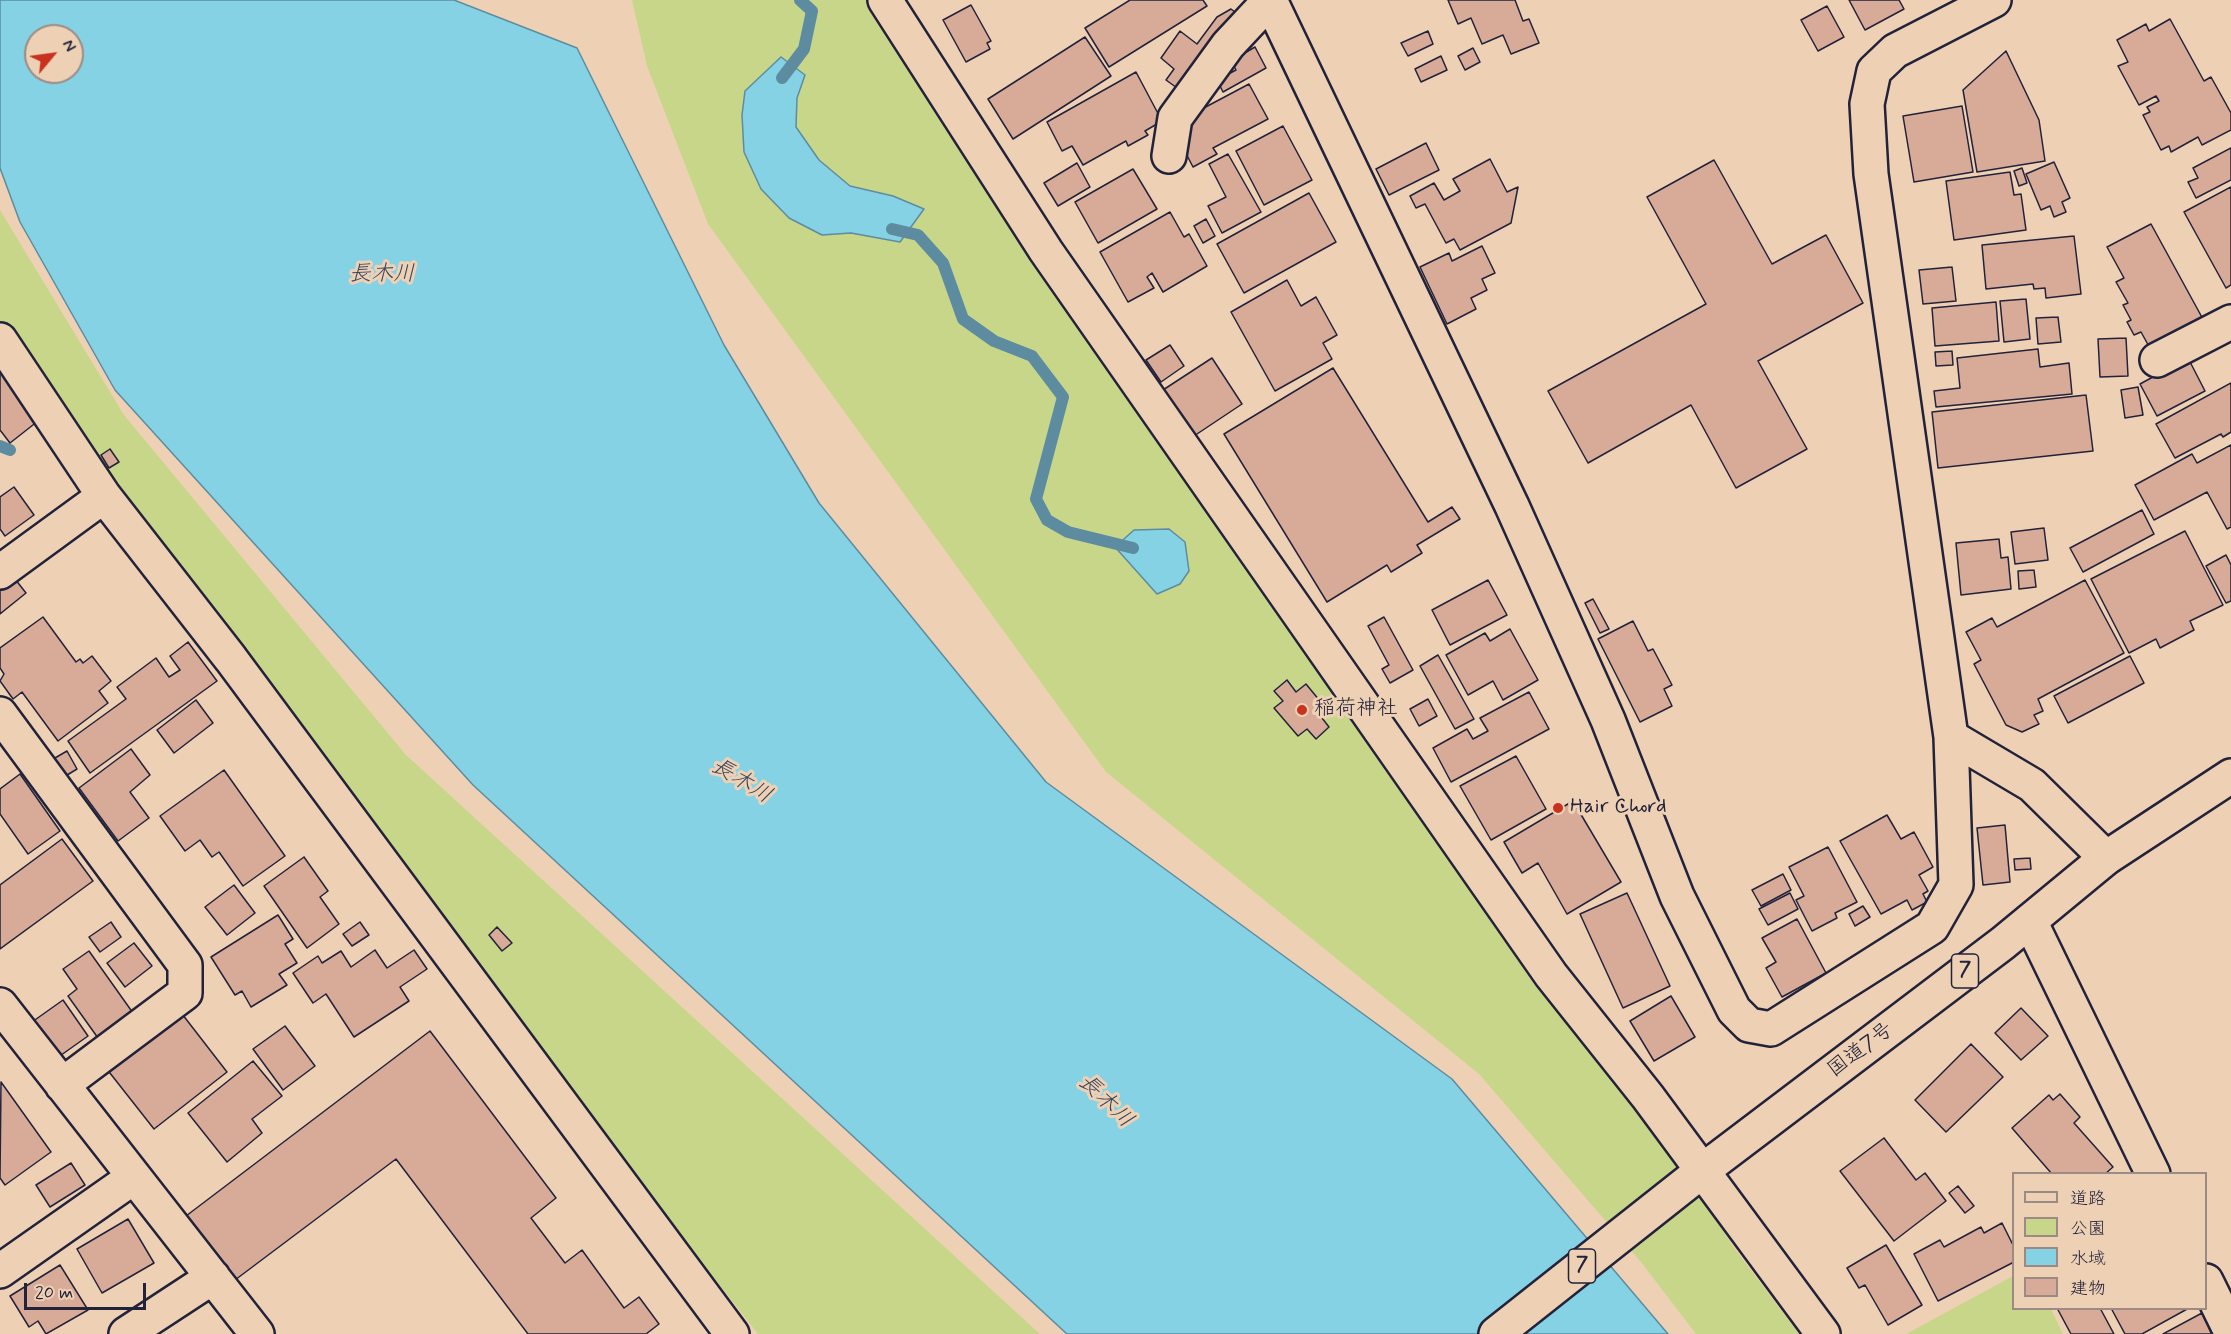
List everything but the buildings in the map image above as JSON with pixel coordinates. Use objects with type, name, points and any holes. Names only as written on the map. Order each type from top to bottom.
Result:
[{"type":"main road","points":[[885,0],[1046,251],[1551,975],[1648,1097],[1823,1334]]},
{"type":"main road","points":[[1169,156],[1175,118],[1228,45],[1270,0],[1512,506],[1608,720],[1677,896],[1734,1010],[1749,1025],[1772,1029],[1932,927],[1956,885],[1951,737],[1871,174],[1868,104],[1874,71],[1895,51],[1994,0]]},
{"type":"main road","points":[[2157,360],[2231,322]]},
{"type":"main road","points":[[0,340],[104,496],[238,669],[732,1334]]},
{"type":"main road","points":[[0,572],[104,496]]},
{"type":"main road","points":[[0,714],[185,965],[185,993],[62,1085]]},
{"type":"main road","points":[[1951,737],[2032,785],[2106,858]]},
{"type":"main road","name":"国道7号","points":[[1496,1334],[1702,1171],[2030,921],[2106,858],[2231,776]]},
{"type":"main road","points":[[2030,921],[2153,1172]]},
{"type":"main road","points":[[0,1005],[257,1334]]},
{"type":"main road","points":[[0,1271],[134,1177]]},
{"type":"main road","points":[[126,1334],[213,1277]]},
{"type":"main road","points":[[2207,1285],[2231,1332]]},
{"type":"green space","points":[[632,0],[874,0],[1668,1147],[1735,1249],[1799,1334],[1696,1334],[1641,1262],[1479,1074],[1106,772],[708,224],[647,66]]},
{"type":"green space","points":[[0,210],[124,415],[406,755],[1040,1334],[758,1334],[617,1154],[114,491],[0,322]]},
{"type":"green space","points":[[2012,1277],[2012,1310],[2051,1310],[2063,1334],[1906,1334]]},
{"type":"water","name":"長木川","points":[[0,0],[454,0],[577,48],[724,345],[819,503],[1046,782],[1452,1079],[1668,1334],[1067,1334],[473,785],[115,390],[20,222],[0,168]]},
{"type":"water","points":[[781,57],[805,75],[797,98],[796,127],[819,160],[850,186],[893,196],[924,209],[900,242],[851,233],[822,235],[789,218],[761,189],[744,152],[742,115],[745,91]]},
{"type":"water","points":[[1169,529],[1185,542],[1189,571],[1180,584],[1157,594],[1115,547],[1134,530]]},
{"type":"waterway","points":[[782,78],[804,49],[812,11],[800,0]]},
{"type":"waterway","points":[[892,229],[918,235],[943,263],[963,319],[994,341],[1032,356],[1063,397],[1036,499],[1047,520],[1068,532],[1133,548]]},
{"type":"waterway","points":[[0,446],[10,450]]},
{"type":"place","name":"稲荷神社","points":[[1302,710]]},
{"type":"place","name":"Hair Chord","points":[[1558,808]]}]
